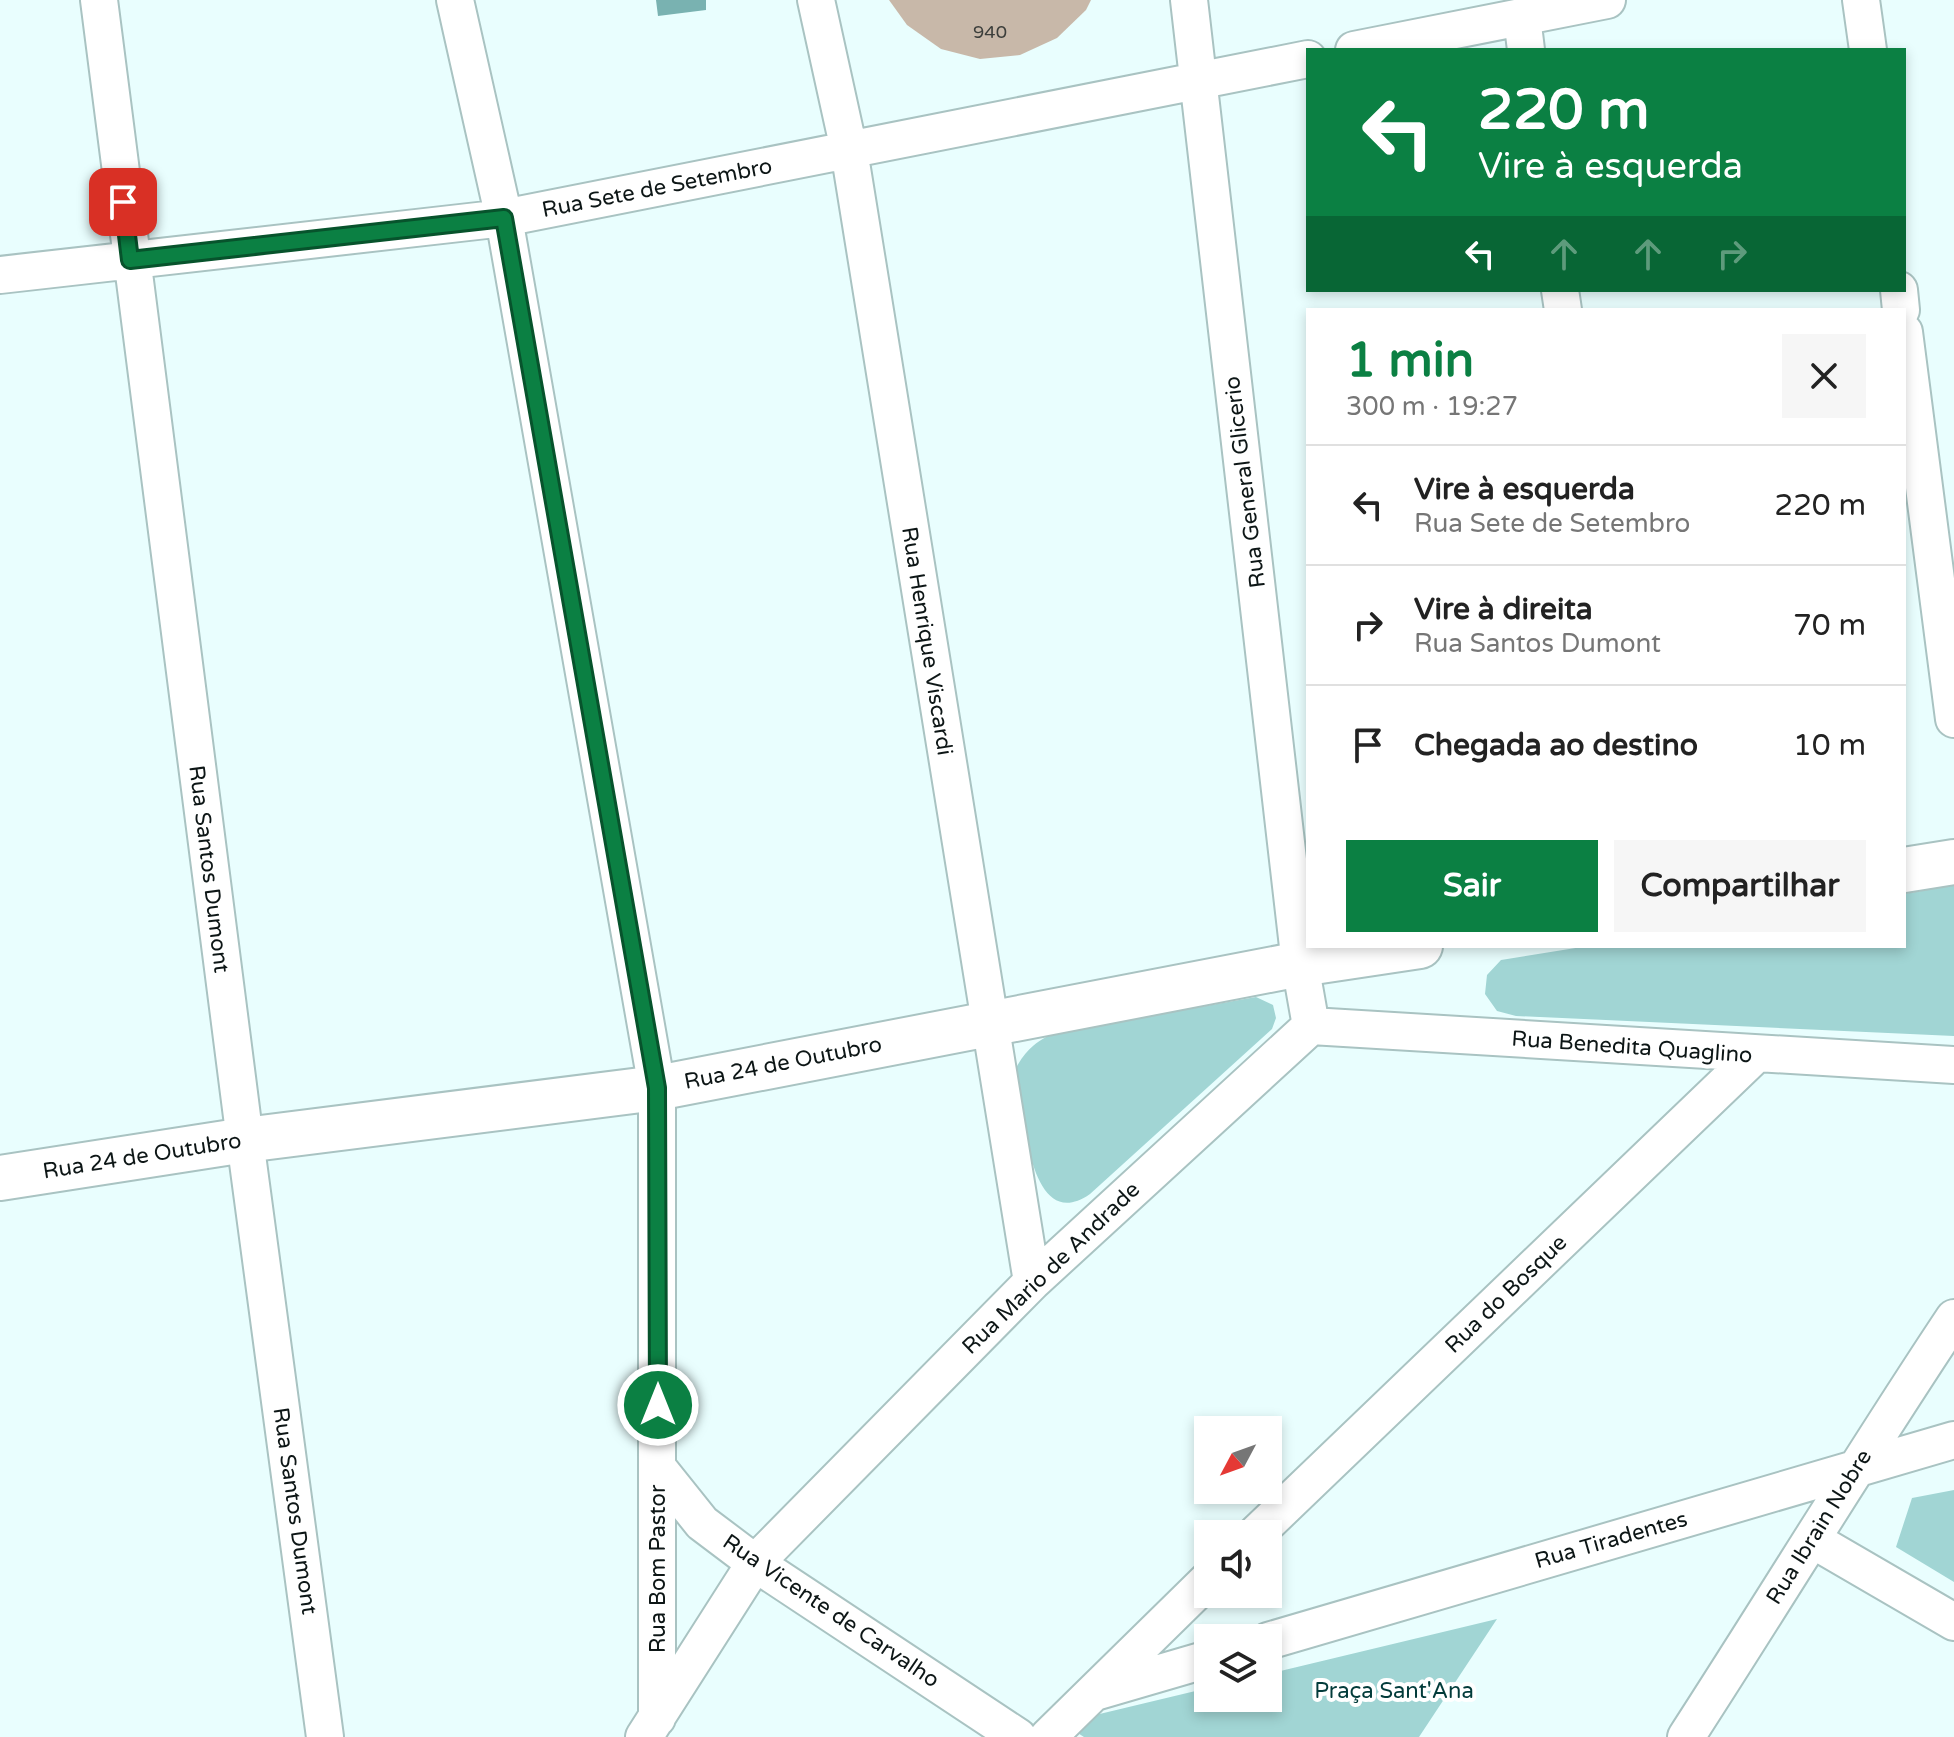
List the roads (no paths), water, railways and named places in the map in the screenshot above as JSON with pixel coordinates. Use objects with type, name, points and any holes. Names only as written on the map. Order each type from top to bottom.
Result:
[{"type":"street","name":"Rua Santos Dumont","points":[[99,0],[130,260],[325,1737]]},
{"type":"street","name":"Rua Bom Pastor","points":[[455,0],[504,218],[657,1088],[658,1468],[651,1727]]},
{"type":"street","name":"Rua Henrique Viscardi","points":[[816,0],[849,150],[1032,1282]]},
{"type":"street","name":"Rua General Glicerio","points":[[1189,0],[1300,964]]},
{"type":"street","points":[[1375,48],[1524,34],[1607,0]]},
{"type":"street","points":[[1861,0],[1868,48]]},
{"type":"street","name":"Rua Sete de Setembro","points":[[0,275],[504,218],[1306,59]]},
{"type":"street","points":[[1906,347],[1954,719]]},
{"type":"street","points":[[1906,870],[1954,862]]},
{"type":"street","name":"Rua 24 de Outubro","points":[[0,1178],[245,1140],[657,1088],[1300,964],[1407,948]]},
{"type":"street","points":[[1300,964],[1311,1026]]},
{"type":"street","name":"Rua Benedita Quaglino","points":[[1311,1026],[1954,1065]]},
{"type":"street","name":"Rua Mario de Andrade","points":[[651,1727],[755,1563],[1032,1282],[1311,1026]]},
{"type":"street","name":"Rua do Bosque","points":[[1271,1520],[1756,1054]]},
{"type":"street","name":"Rua Ibrain Nobre","points":[[1686,1737],[1813,1540],[1855,1467],[1954,1318]]},
{"type":"street","name":"Rua Tiradentes","points":[[1282,1637],[1954,1440]]},
{"type":"street","name":"Rua Vicente de Carvalho","points":[[658,1468],[702,1523],[755,1563],[1018,1737]]},
{"type":"street","points":[[1813,1540],[1954,1622]]},
{"type":"street","points":[[1048,1737],[1194,1593]]},
{"type":"street","points":[[1089,1694],[1194,1663]]},
{"type":"park label","name":"Praça Sant'Ana","points":[[1394,1691]]}]
